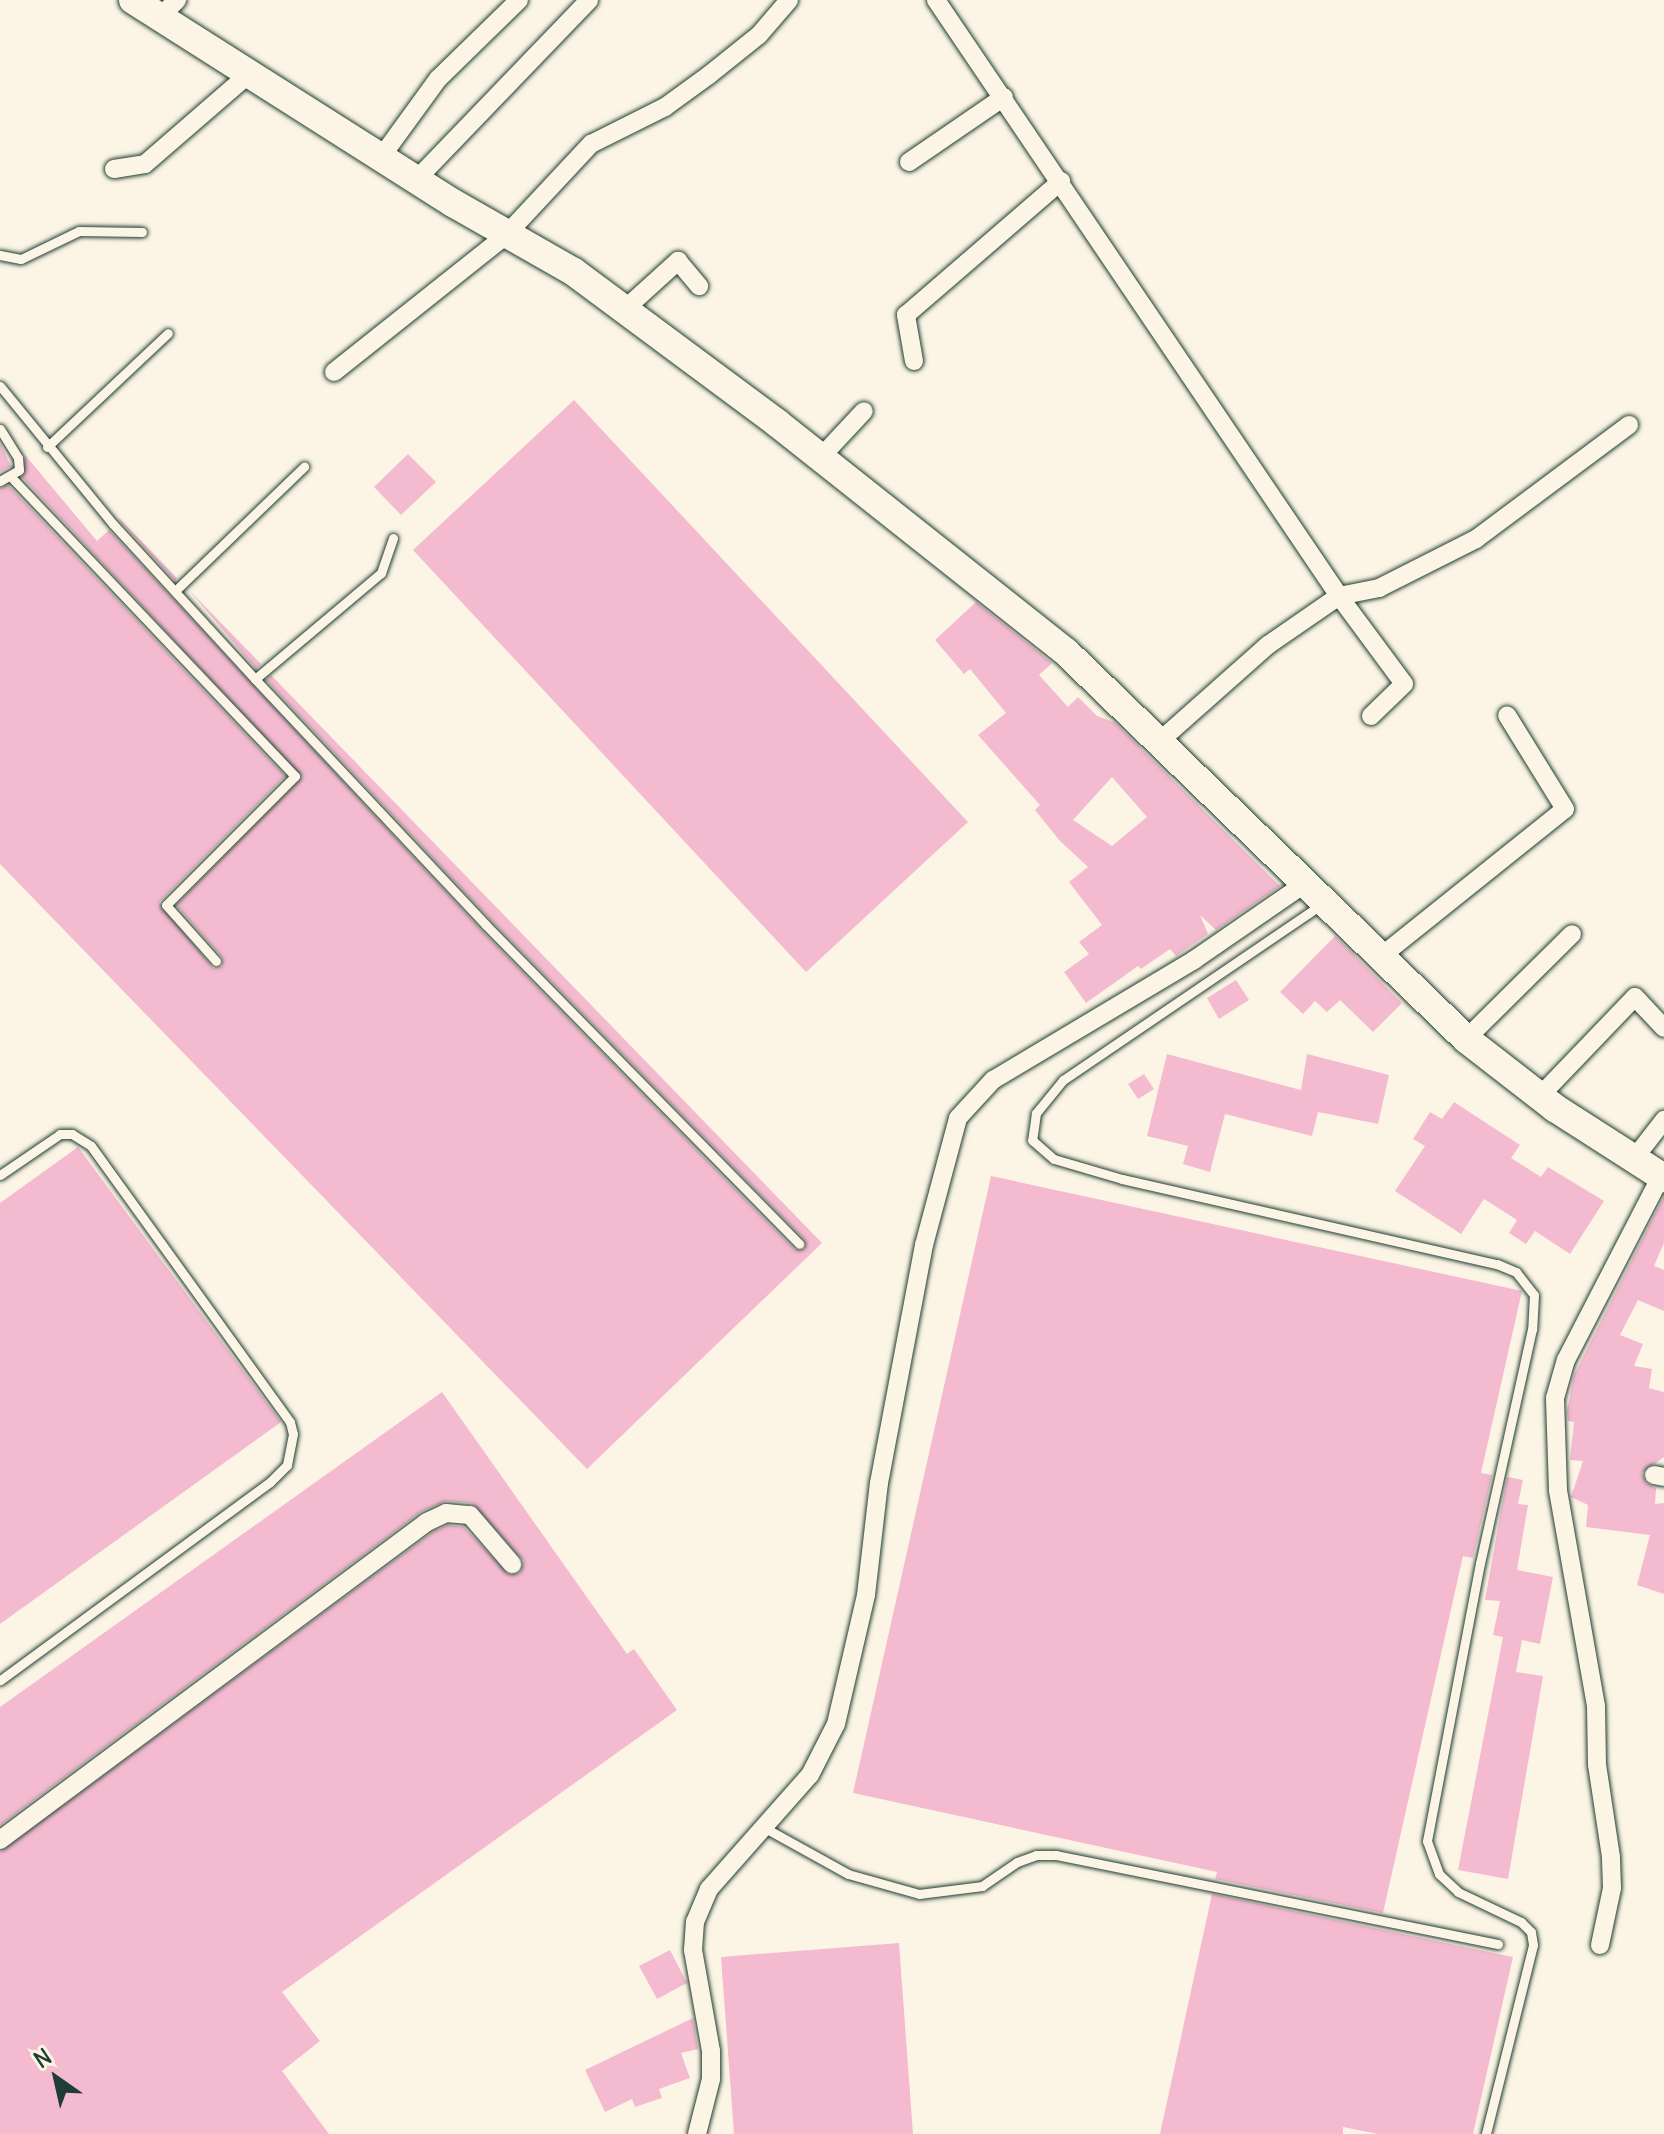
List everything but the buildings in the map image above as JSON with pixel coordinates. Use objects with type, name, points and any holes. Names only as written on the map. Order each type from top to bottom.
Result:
[{"type":"main road","points":[[133,0],[169,8],[249,74],[506,235],[563,266],[625,309],[820,458],[1066,652],[1466,1039],[1540,1096],[1662,1177]]},
{"type":"street","points":[[382,156],[438,79],[519,0]]},
{"type":"street","points":[[417,179],[589,0]]},
{"type":"street","points":[[334,372],[506,235],[591,144],[665,107],[709,75],[759,35],[789,0]]},
{"type":"street","points":[[936,0],[1339,596],[1404,684],[1371,716]]},
{"type":"street","points":[[114,169],[145,164],[249,74]]},
{"type":"street","points":[[909,162],[1004,97]]},
{"type":"street","points":[[914,361],[906,315],[1061,181]]},
{"type":"street","points":[[625,309],[678,261],[699,286]]},
{"type":"street","points":[[820,458],[864,411]]},
{"type":"street","points":[[1160,741],[1268,645],[1339,596],[1379,588],[1476,539],[1629,425]]},
{"type":"street","points":[[1379,958],[1565,809],[1507,715]]},
{"type":"street","points":[[697,2134],[711,2079],[711,2051],[693,1950],[695,1922],[709,1889],[765,1828],[817,1764],[847,1687],[898,1373],[943,1160],[958,1118],[993,1080],[1194,960],[1314,893]]},
{"type":"street","points":[[1466,1039],[1572,934]]},
{"type":"street","points":[[1540,1096],[1635,997],[1664,1028]]},
{"type":"street","points":[[1633,1160],[1664,1120]]},
{"type":"street","points":[[1600,1945],[1612,1888],[1611,1857],[1597,1764],[1596,1706],[1558,1490],[1555,1398],[1566,1360],[1662,1177]]},
{"type":"street","points":[[0,1840],[427,1522],[446,1513],[470,1515],[512,1564]]},
{"type":"lane","points":[[0,255],[21,259],[79,231],[142,232]]},
{"type":"lane","points":[[47,447],[168,333]]},
{"type":"lane","points":[[0,386],[47,447],[255,679],[486,925],[799,1244]]},
{"type":"lane","points":[[0,429],[18,458],[19,470],[12,478],[0,481]]},
{"type":"lane","points":[[176,590],[304,467]]},
{"type":"lane","points":[[12,478],[295,776],[166,905],[216,961]]},
{"type":"lane","points":[[255,679],[381,573],[393,538]]},
{"type":"lane","points":[[1314,893],[1063,1080],[1036,1113],[1032,1140],[1054,1159],[1122,1179],[1497,1264],[1516,1272],[1534,1295],[1532,1329],[1480,1563],[1427,1841],[1439,1874],[1458,1892],[1521,1922],[1531,1932],[1533,1945],[1486,2134]]},
{"type":"lane","points":[[0,1175],[60,1134],[72,1134],[91,1146],[256,1373],[293,1434],[287,1465],[270,1482],[0,1680]]},
{"type":"lane","points":[[765,1828],[848,1874],[919,1894],[982,1886],[1017,1862],[1056,1855],[1498,1944]]}]
